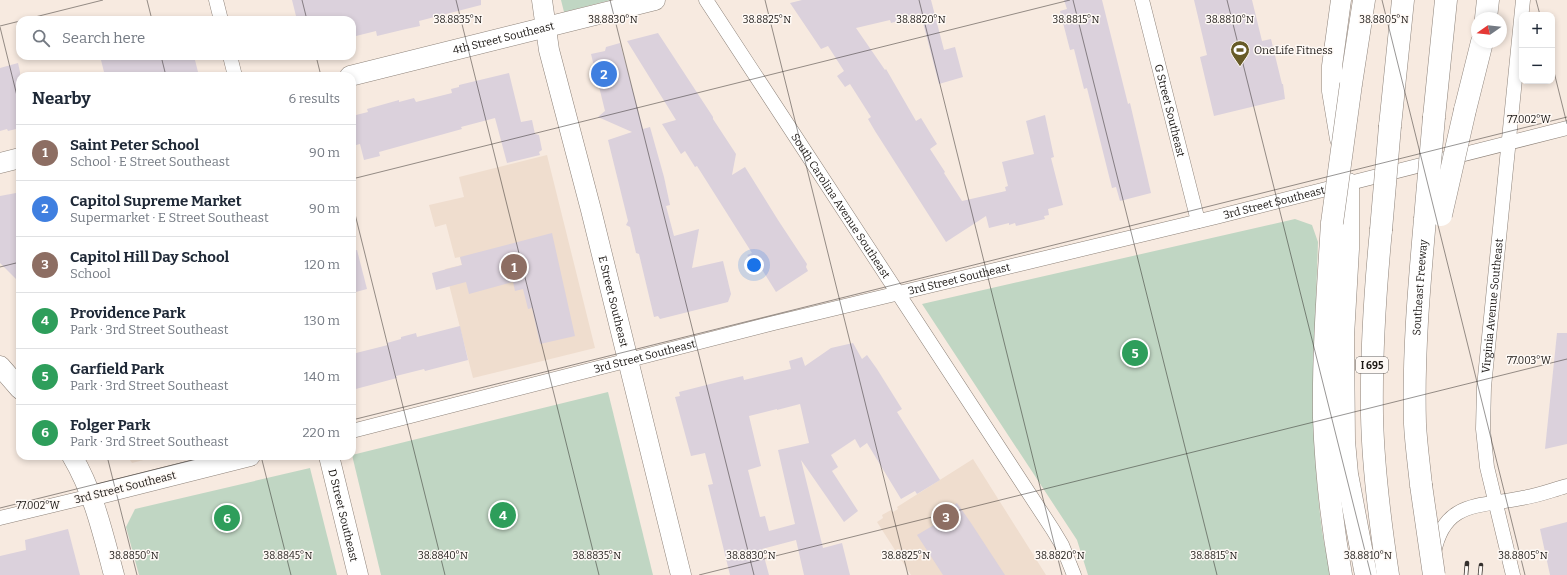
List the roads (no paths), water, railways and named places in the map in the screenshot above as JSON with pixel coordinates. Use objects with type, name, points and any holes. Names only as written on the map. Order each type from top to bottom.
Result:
[{"type":"highway","points":[[1341,575],[1328,470],[1324,405],[1326,333],[1332,223],[1364,0]]},
{"type":"highway","name":"I 695","points":[[1388,575],[1378,500],[1372,416],[1372,375],[1381,230],[1403,0]]},
{"type":"highway","name":"Southeast Freeway","points":[[1434,575],[1421,485],[1415,426],[1414,370],[1417,305],[1433,217],[1434,117],[1446,0]]},
{"type":"highway","points":[[1487,12],[1488,0]]},
{"type":"highway","points":[[1433,217],[1466,110],[1481,48]]},
{"type":"highway","points":[[1348,184],[1348,249],[1343,336],[1342,388],[1348,474],[1366,575]]},
{"type":"street","points":[[216,0],[220,16]]},
{"type":"street","points":[[542,0],[546,27]]},
{"type":"street","name":"4th Street Southeast","points":[[356,74],[656,0]]},
{"type":"street","name":"South Carolina Avenue Southeast","points":[[706,0],[1054,530],[1062,544],[1074,575]]},
{"type":"street","name":"G Street Southeast","points":[[1142,0],[1198,221]]},
{"type":"street","points":[[1341,0],[1332,66],[1332,91],[1348,184]]},
{"type":"street","name":"Virginia Avenue Southeast","points":[[1513,575],[1494,503],[1485,455],[1483,415],[1484,387],[1523,0]]},
{"type":"street","name":"E Street Southeast","points":[[546,27],[549,50],[628,361],[680,575]]},
{"type":"street","points":[[231,60],[234,72]]},
{"type":"street","name":"3rd Street Southeast","points":[[356,430],[628,361],[680,346],[1198,221],[1567,128]]},
{"type":"street","points":[[0,163],[16,159]]},
{"type":"street","points":[[0,366],[16,384]]},
{"type":"street","points":[[74,460],[92,496],[114,575]]},
{"type":"street","name":"3rd Street Southeast","points":[[0,518],[234,460]]},
{"type":"street","name":"D Street Southeast","points":[[330,460],[358,575]]},
{"type":"street","points":[[1431,575],[1436,543],[1447,521],[1455,514],[1465,510],[1523,498],[1567,486]]},
{"type":"railway","points":[[1466,575],[1467,563]]},
{"type":"railway","points":[[1480,575],[1481,565]]},
{"type":"place","name":"OneLife Fitness","points":[[1240,67]]},
{"type":"place","name":"Capitol Supreme Market","points":[[604,74]]},
{"type":"place","name":"Saint Peter School","points":[[514,267]]},
{"type":"place","name":"Garfield Park","points":[[1135,353]]},
{"type":"place","name":"Providence Park","points":[[503,515]]},
{"type":"place","name":"Capitol Hill Day School","points":[[946,517]]},
{"type":"place","name":"Folger Park","points":[[227,518]]}]
